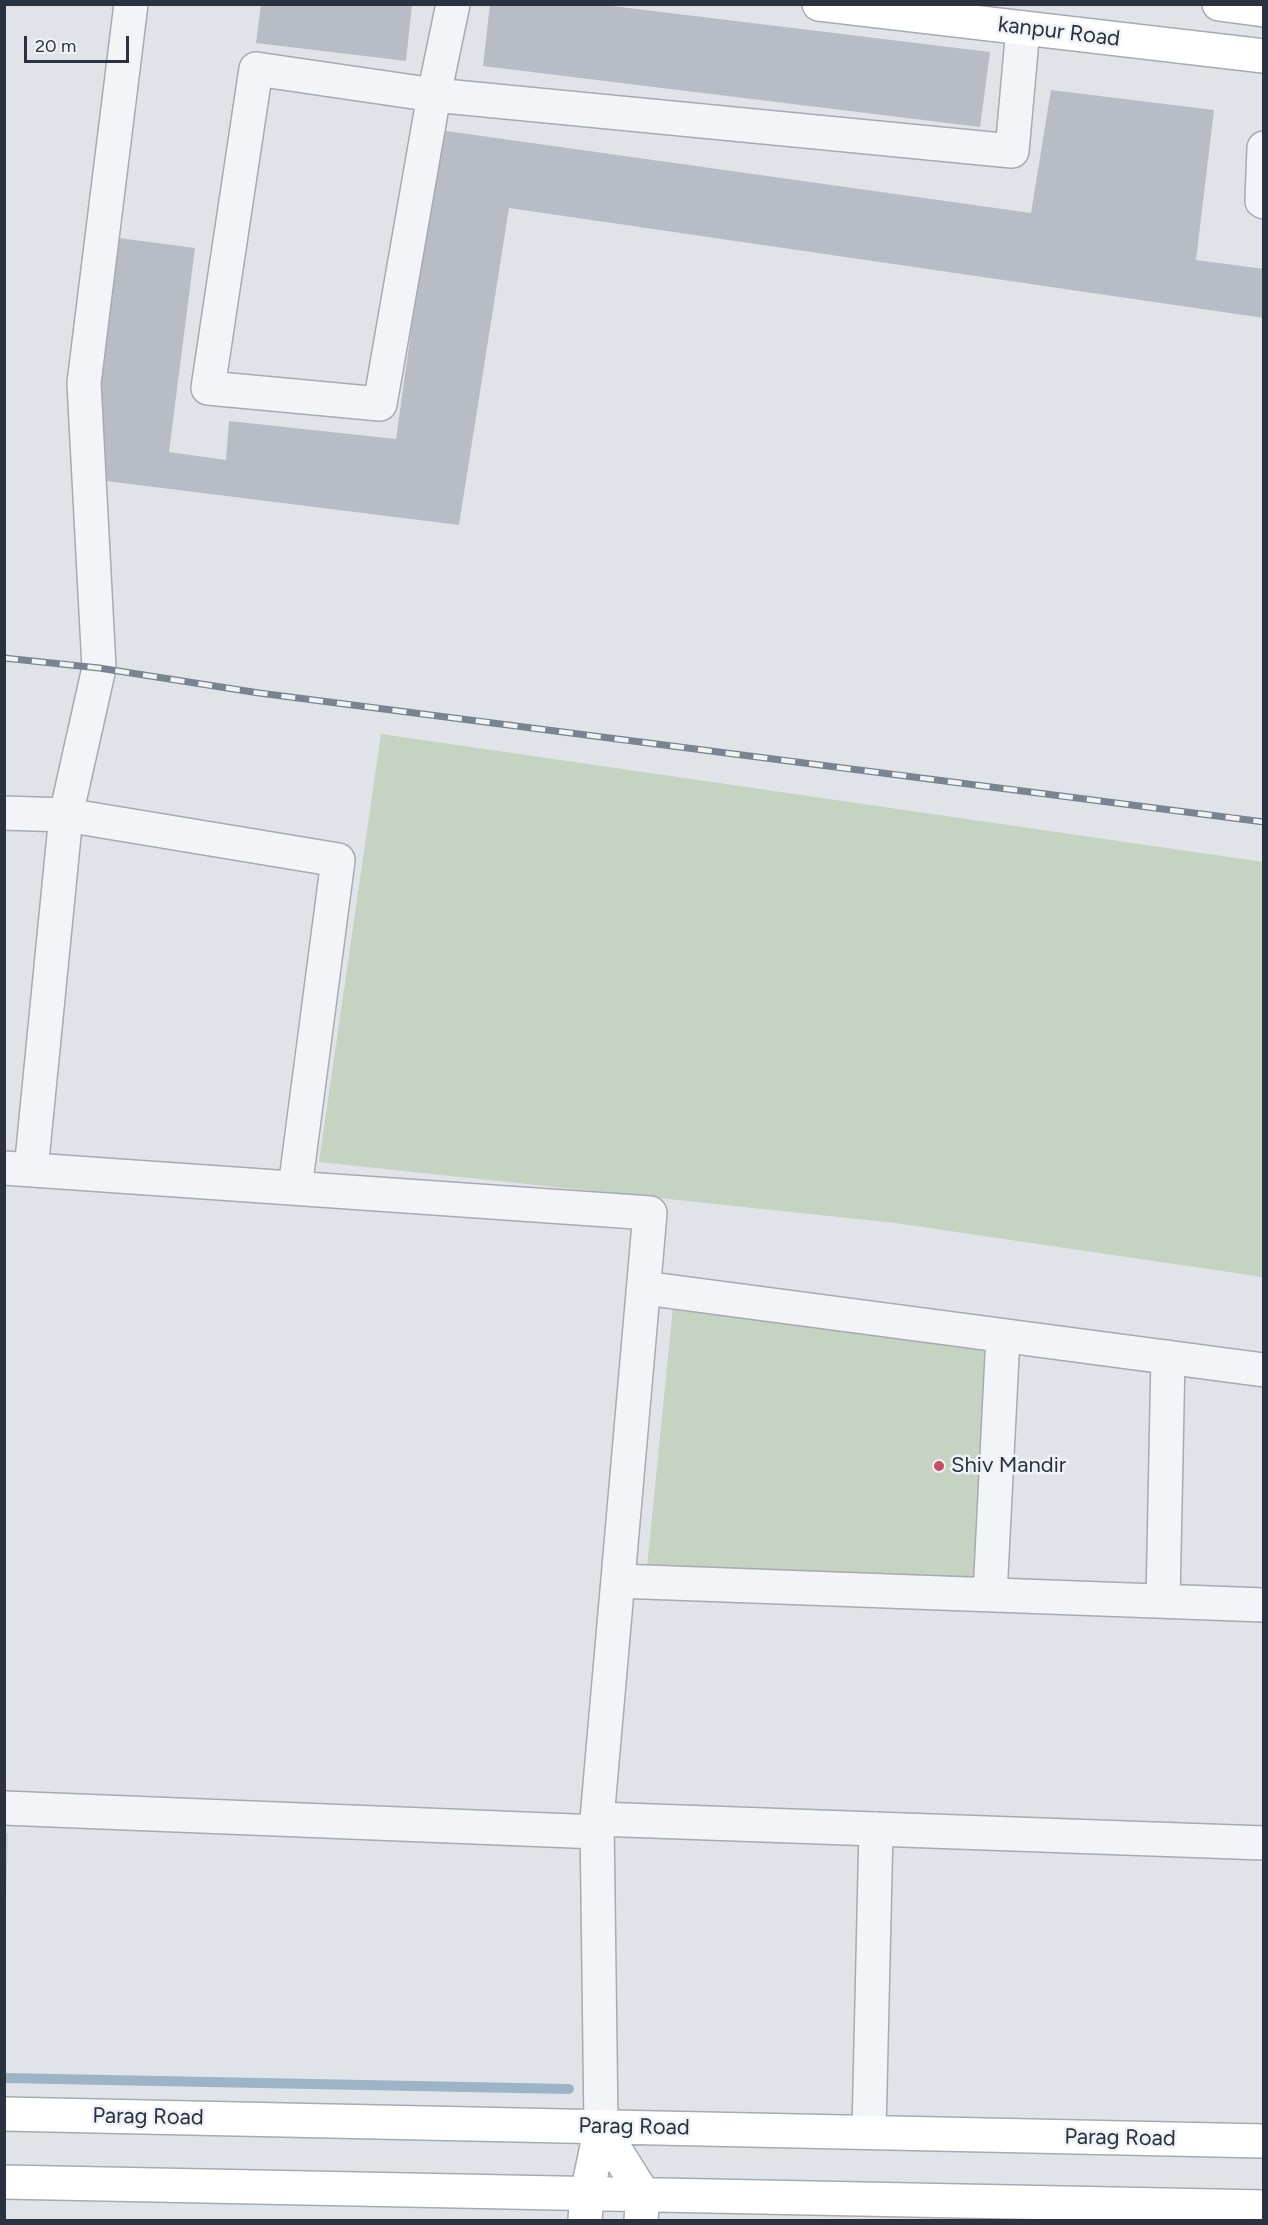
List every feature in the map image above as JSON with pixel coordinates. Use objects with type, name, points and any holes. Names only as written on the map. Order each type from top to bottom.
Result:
[{"type":"street","points":[[131,4],[84,383],[99,668],[66,815],[18,1169],[650,1213],[597,1825],[601,2127],[586,2207]]},
{"type":"street","points":[[453,4],[434,95],[380,404],[208,388],[256,69],[434,95],[1012,151],[1023,28]]},
{"type":"street","name":"kanpur Road","points":[[819,4],[1263,56]]},
{"type":"street","points":[[1219,4],[1263,10]]},
{"type":"street","points":[[1263,148],[1263,202]]},
{"type":"street","points":[[4,813],[66,815],[338,860],[295,1188]]},
{"type":"street","points":[[644,1288],[1263,1370]]},
{"type":"street","points":[[990,1594],[1003,1336]]},
{"type":"street","points":[[1163,1601],[1168,1357]]},
{"type":"street","points":[[618,1581],[1263,1605]]},
{"type":"street","points":[[4,1808],[597,1825],[876,1829],[1263,1843]]},
{"type":"street","points":[[869,2132],[876,1829]]},
{"type":"street","name":"Parag Road","points":[[4,2114],[1263,2141]]},
{"type":"street","points":[[601,2127],[642,2207]]},
{"type":"street","points":[[4,2182],[586,2207],[1263,2207]]},
{"type":"shaded area","points":[[4,1833],[8,1833],[5,1937]]},
{"type":"green space","points":[[381,734],[1263,862],[1263,1277],[895,1223],[319,1162]]},
{"type":"green space","points":[[673,1307],[986,1346],[974,1580],[647,1567]]},
{"type":"building","points":[[261,4],[412,4],[406,61],[256,43]]},
{"type":"building","points":[[490,4],[596,4],[990,52],[980,127],[483,66]]},
{"type":"building","points":[[1051,90],[1214,110],[1196,260],[1264,269],[1264,318],[509,208],[459,525],[90,479],[119,238],[195,248],[169,452],[226,460],[229,421],[396,439],[439,130],[1031,213]]},
{"type":"waterway","points":[[4,2078],[569,2089]]},
{"type":"railway","points":[[4,658],[99,668],[259,693],[1264,822]]},
{"type":"place","name":"Shiv Mandir","points":[[939,1466]]}]
